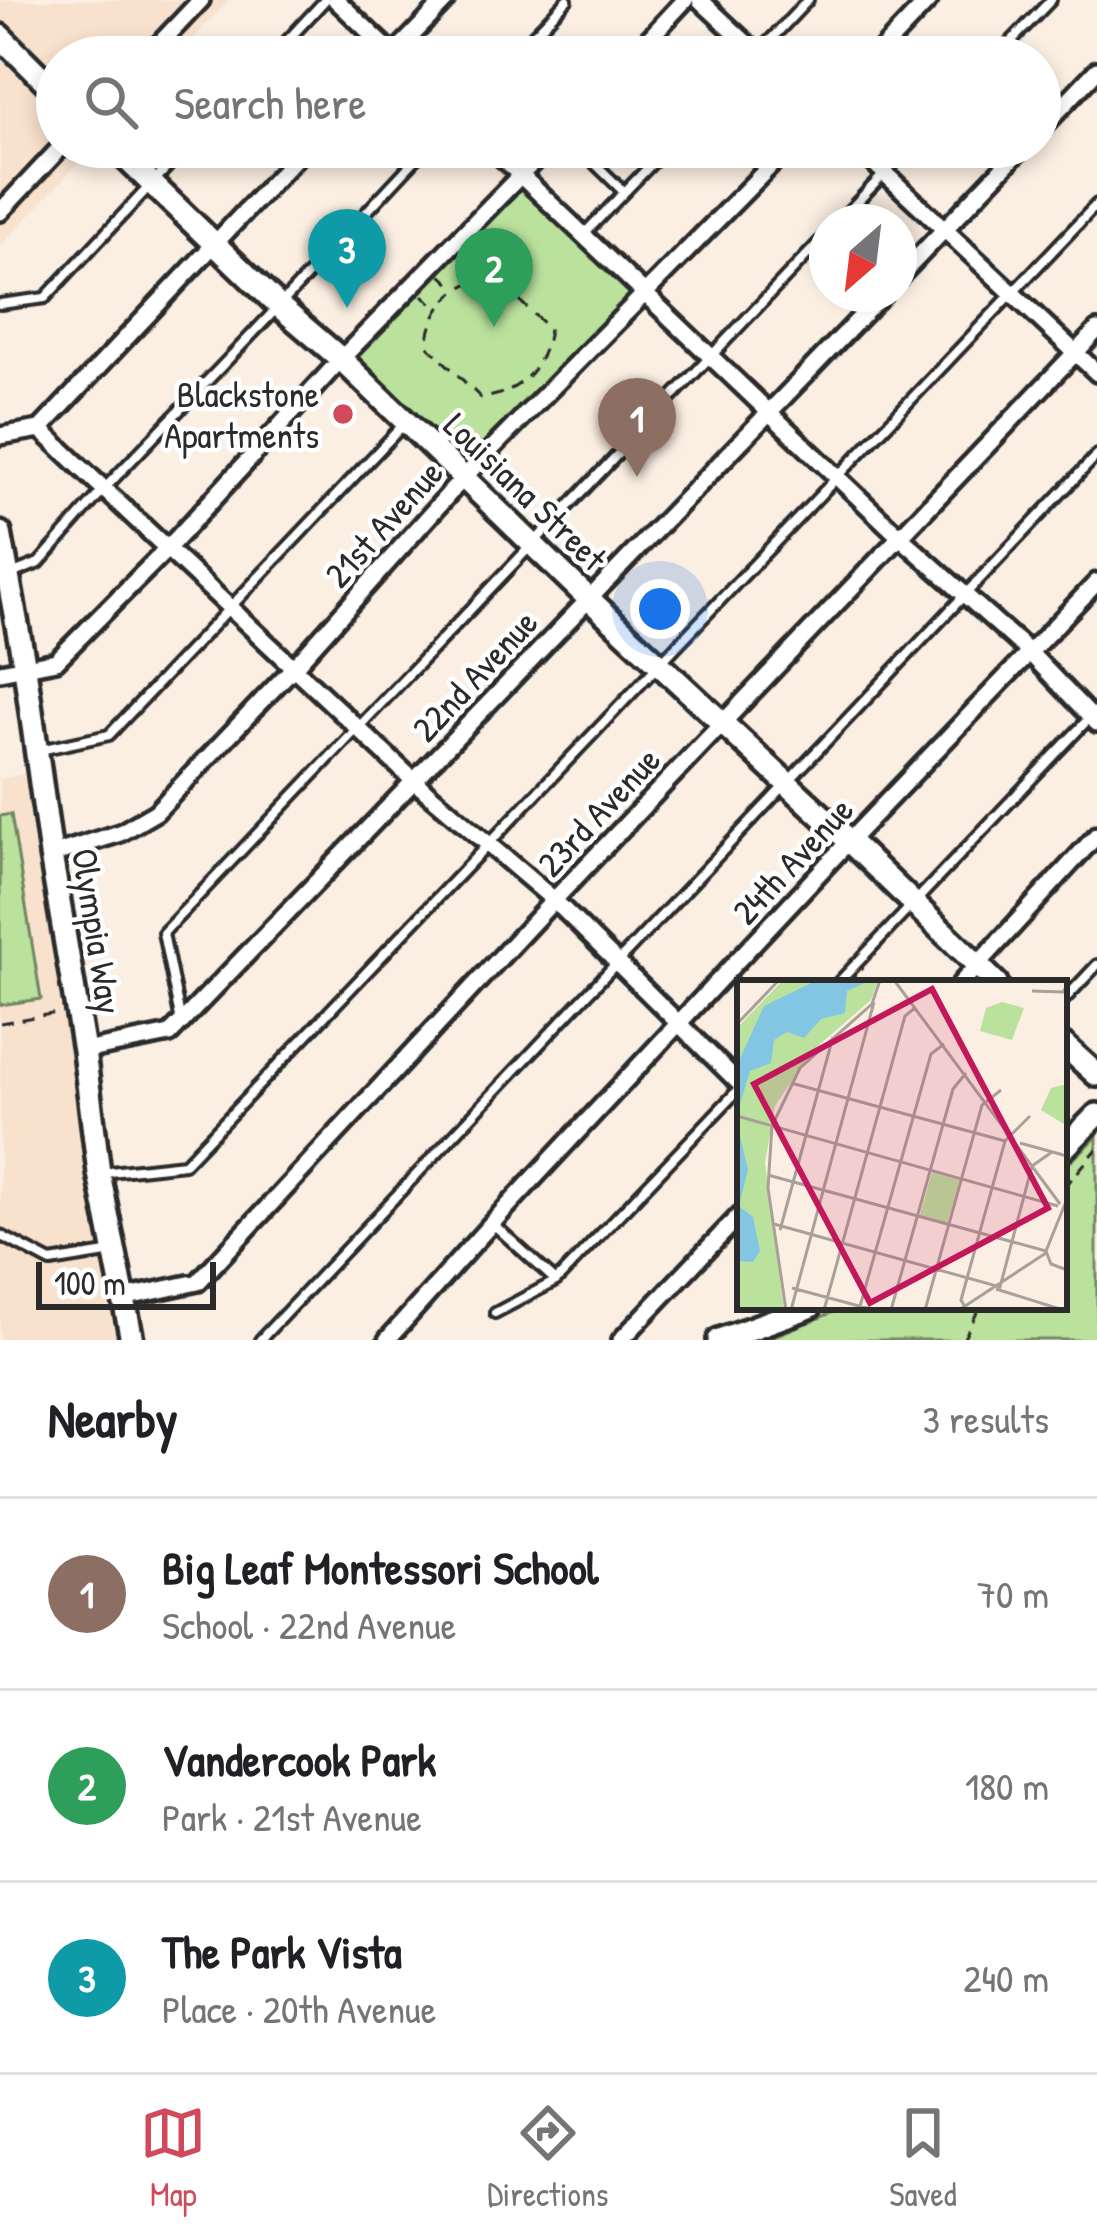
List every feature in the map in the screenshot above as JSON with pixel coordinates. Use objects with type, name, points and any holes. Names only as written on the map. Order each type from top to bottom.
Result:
[{"type":"street","points":[[167,36],[201,0]]},
{"type":"street","points":[[336,0],[373,36]]},
{"type":"street","points":[[412,36],[446,0]]},
{"type":"street","points":[[652,36],[686,0]]},
{"type":"street","points":[[700,0],[737,36]]},
{"type":"street","points":[[895,36],[929,0]]},
{"type":"street","points":[[0,36],[36,72]]},
{"type":"street","points":[[1061,108],[1097,70]]},
{"type":"street","points":[[0,212],[41,168]]},
{"type":"street","name":"Louisiana Street","points":[[136,168],[993,980]]},
{"type":"street","points":[[0,436],[40,430],[286,168]]},
{"type":"street","points":[[513,168],[1095,717]]},
{"type":"street","points":[[0,672],[56,661],[528,168]]},
{"type":"street","name":"21st Avenue","points":[[51,855],[119,833],[156,812],[464,478],[767,168]]},
{"type":"street","points":[[880,168],[1097,373]]},
{"type":"street","points":[[917,258],[1003,168]]},
{"type":"street","name":"22nd Avenue","points":[[84,1051],[170,1034],[866,312]]},
{"type":"street","name":"23rd Avenue","points":[[124,1298],[198,1282],[1097,330]]},
{"type":"street","points":[[40,430],[414,781],[554,900],[737,1083]]},
{"type":"street","name":"Olympia Way","points":[[0,533],[6,586],[25,668],[99,1173],[132,1340]]},
{"type":"street","name":"24th Avenue","points":[[387,1340],[849,841],[1097,582]]},
{"type":"street","points":[[964,980],[1097,835]]},
{"type":"street","points":[[1067,1048],[1097,1076]]},
{"type":"street","points":[[1067,1145],[1097,1114]]},
{"type":"street","points":[[621,1340],[737,1218]]},
{"type":"street","points":[[718,1340],[802,1310]]},
{"type":"lane","points":[[292,36],[326,0]]},
{"type":"lane","points":[[532,36],[567,0]]},
{"type":"lane","points":[[776,36],[808,0]]},
{"type":"lane","points":[[1016,36],[1051,0]]},
{"type":"lane","points":[[0,304],[45,298],[166,168]]},
{"type":"lane","points":[[6,586],[39,563],[407,168]]},
{"type":"lane","points":[[599,168],[624,192]]},
{"type":"lane","points":[[583,236],[647,168]]},
{"type":"lane","points":[[855,204],[890,168]]},
{"type":"lane","points":[[99,1173],[184,1165],[1097,204]]},
{"type":"lane","points":[[181,1023],[163,933],[809,253]]},
{"type":"lane","points":[[35,750],[109,735],[406,422]]},
{"type":"lane","points":[[260,1340],[1097,455]]},
{"type":"lane","points":[[841,980],[1095,717]]},
{"type":"lane","points":[[1067,997],[1097,965]]},
{"type":"lane","points":[[495,1313],[556,1281],[737,1089]]},
{"type":"lane","points":[[492,1223],[556,1281]]},
{"type":"lane","points":[[0,1235],[51,1262],[114,1251]]},
{"type":"path","points":[[432,266],[457,290]]},
{"type":"path","points":[[496,279],[549,329],[542,356],[524,381],[497,397],[481,398],[427,345],[437,309],[469,282],[496,279]]},
{"type":"path","points":[[413,286],[437,309]]},
{"type":"path","points":[[0,1023],[77,1010]]},
{"type":"path","points":[[1067,1184],[1097,1149]]},
{"type":"path","points":[[963,1340],[978,1310]]},
{"type":"shaded area","points":[[0,0],[229,0],[196,36],[36,36],[36,168],[73,168],[0,247]]},
{"type":"shaded area","points":[[24,774],[119,1340],[0,1340],[0,779]]},
{"type":"green space","points":[[524,187],[633,294],[465,466],[355,360]]},
{"type":"green space","points":[[11,814],[41,999],[0,1005],[0,816]]},
{"type":"green space","points":[[1097,1137],[1097,1340],[764,1340],[839,1310],[1067,1310],[1067,1165]]},
{"type":"place","name":"The Park Vista","points":[[347,308]]},
{"type":"place","name":"Vandercook Park","points":[[494,327]]},
{"type":"place","name":"Blackstone Apartments","points":[[343,414]]},
{"type":"place","name":"Big Leaf Montessori School","points":[[637,477]]}]
